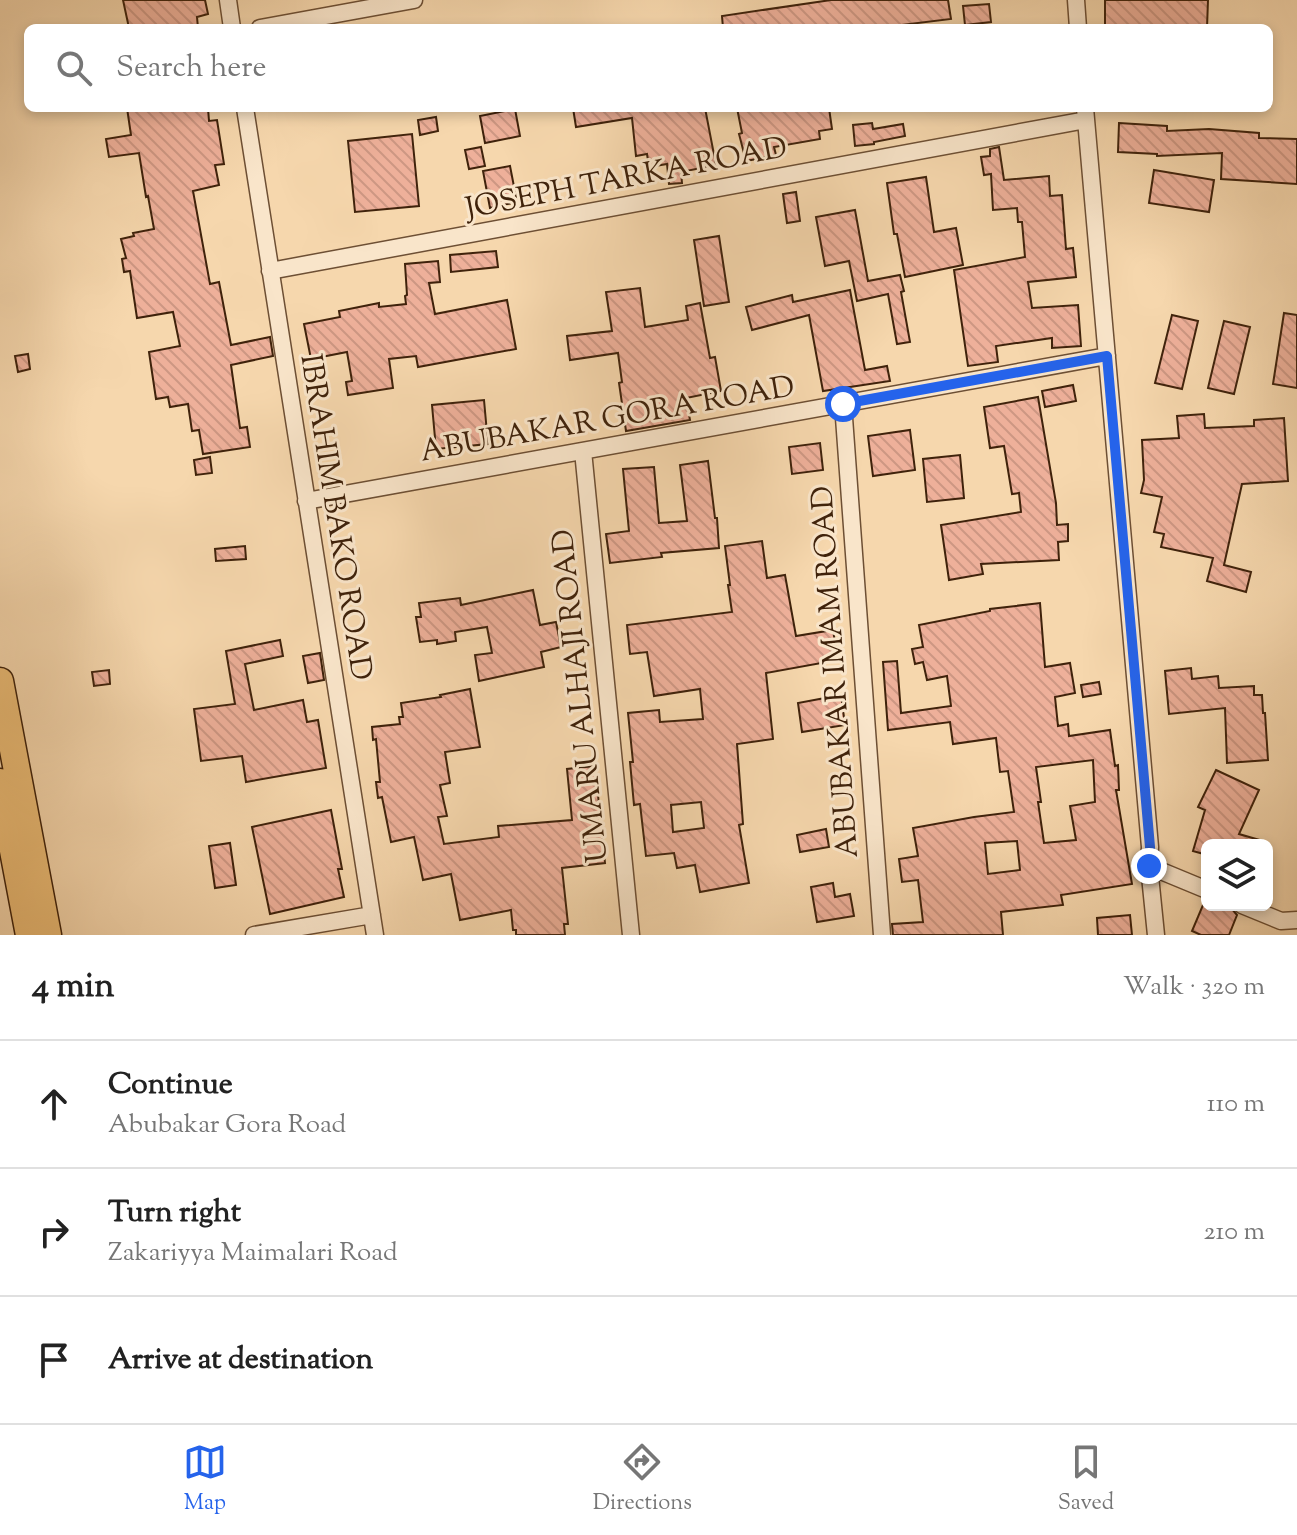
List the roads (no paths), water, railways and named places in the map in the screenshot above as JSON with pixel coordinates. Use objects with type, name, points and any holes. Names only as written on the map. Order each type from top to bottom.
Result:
[{"type":"highway","points":[[0,681],[48,935]]},
{"type":"highway","points":[[0,782],[29,935]]},
{"type":"street","points":[[228,0],[231,24]]},
{"type":"street","points":[[282,24],[414,0]]},
{"type":"street","points":[[1076,0],[1078,24]]},
{"type":"street","name":"IBRAHIM BAKO ROAD","points":[[246,112],[375,935]]},
{"type":"street","points":[[1086,114],[1156,935]]},
{"type":"street","name":"JOSEPH TARKA ROAD","points":[[270,271],[1086,114]]},
{"type":"street","name":"ABUBAKAR GORA ROAD","points":[[306,501],[1107,356]]},
{"type":"street","name":"ABUBAKAR IMAM ROAD","points":[[843,404],[882,935]]},
{"type":"street","name":"UMARU ALHAJI ROAD","points":[[583,451],[631,935]]},
{"type":"street","points":[[1149,866],[1201,888]]},
{"type":"street","points":[[1257,911],[1281,921],[1297,920]]},
{"type":"street","points":[[254,935],[372,915]]}]
